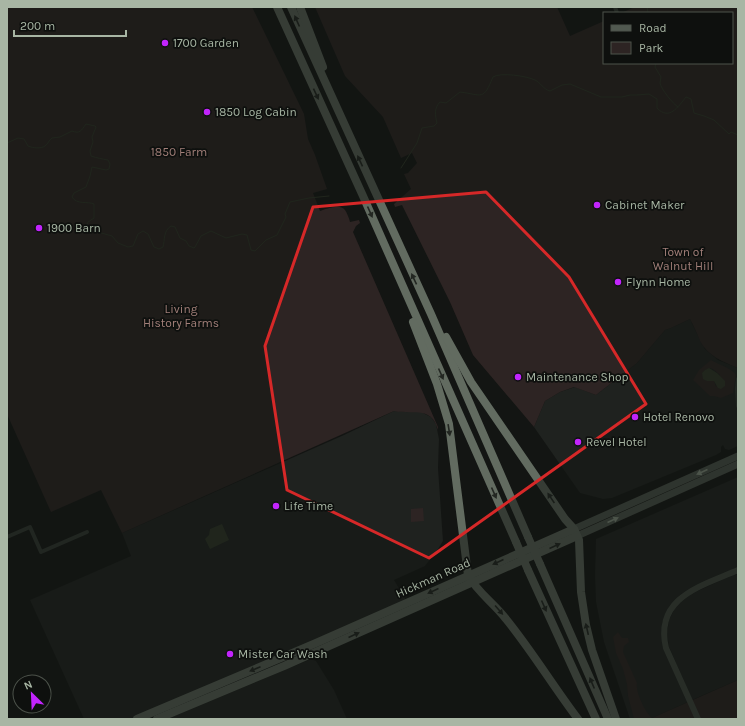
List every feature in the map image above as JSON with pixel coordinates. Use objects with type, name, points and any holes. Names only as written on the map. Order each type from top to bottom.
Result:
[{"type":"highway","points":[[272,7],[300,58]]},
{"type":"highway","points":[[277,7],[596,719]]},
{"type":"highway","points":[[291,7],[431,314],[608,719]]},
{"type":"highway","points":[[300,7],[324,69],[336,108]]},
{"type":"highway","points":[[392,261],[411,318],[437,384],[449,424],[468,575],[472,583],[506,618],[578,719]]},
{"type":"highway","points":[[431,314],[440,326],[457,358],[476,388],[565,519],[576,532],[579,540],[581,592],[586,625],[592,650],[616,719]]},
{"type":"highway","name":"Hickman Road","points":[[137,719],[408,603],[468,575],[576,532]]},
{"type":"highway","name":"Hickman Road","points":[[157,719],[284,666],[472,583],[576,532]]},
{"type":"highway","points":[[198,702],[202,696],[238,680],[241,675]]},
{"type":"highway","points":[[152,719],[166,710],[194,698],[194,694]]},
{"type":"main road","name":"Hickman Road","points":[[576,532],[738,456]]},
{"type":"main road","name":"Hickman Road","points":[[576,532],[738,464]]},
{"type":"street","points":[[738,379],[738,406]]},
{"type":"street","points":[[7,537],[30,527],[41,552],[87,532]]},
{"type":"street","points":[[698,719],[666,648],[664,635],[665,624],[672,607],[682,596],[738,570]]},
{"type":"highlighted area","points":[[486,192],[569,277],[646,404],[429,558],[287,490],[265,346],[313,207]]},
{"type":"shaded area","points":[[690,319],[705,349],[718,360],[738,368],[738,446],[729,450],[725,449],[723,445],[721,447],[721,452],[716,455],[612,498],[603,499],[580,493],[534,427],[545,401],[560,392],[575,387],[596,395],[637,363],[665,330]]},
{"type":"shaded area","points":[[709,368],[725,381],[725,386],[721,389],[718,388],[714,381],[707,381],[703,379],[702,373]]},
{"type":"shaded area","points":[[394,411],[421,412],[431,417],[436,424],[439,439],[438,468],[443,541],[425,566],[394,580],[408,603],[137,719],[84,719],[30,600],[131,556],[122,533],[344,435]]},
{"type":"shaded area","points":[[738,477],[738,567],[689,589],[680,595],[669,607],[662,623],[662,640],[664,650],[688,702],[650,719],[630,719],[604,642],[596,602],[596,539]]},
{"type":"shaded area","points":[[222,524],[229,540],[210,549],[205,539],[209,535],[210,529]]},
{"type":"shaded area","points":[[738,574],[738,680],[692,700],[669,647],[667,633],[669,620],[676,606],[691,594]]},
{"type":"shaded area","points":[[311,659],[316,661],[334,690],[347,719],[167,719]]},
{"type":"green space","name":"Living History Farms","points":[[7,7],[252,7],[304,114],[308,139],[327,189],[313,193],[320,211],[333,207],[340,207],[345,210],[350,222],[359,220],[360,223],[356,226],[353,232],[438,427],[438,430],[435,422],[426,414],[394,411],[122,533],[101,490],[51,512],[7,414]]},
{"type":"green space","name":"Town of Walnut Hill","points":[[315,7],[557,7],[570,36],[603,21],[603,64],[733,64],[733,12],[623,12],[635,7],[738,7],[738,368],[721,361],[707,351],[700,341],[690,319],[665,330],[637,363],[596,395],[574,387],[560,392],[545,401],[534,427],[473,355],[450,302],[402,205],[395,207],[394,204],[411,189],[404,174],[408,173],[417,163],[412,153],[401,158],[383,117],[345,76]]},
{"type":"green space","points":[[711,360],[735,373],[733,393],[721,398],[710,396],[693,380],[699,370]],"holes":[[[710,368],[720,375],[716,387],[714,381],[707,381],[702,373]]]},
{"type":"green space","points":[[423,508],[424,521],[411,522],[411,509]]},
{"type":"green space","points":[[618,632],[622,638],[628,638],[629,642],[624,646],[623,652],[637,683],[641,701],[646,711],[652,718],[738,680],[738,719],[634,719],[628,696],[627,684],[623,669],[616,653],[613,637]]},
{"type":"waterway","points":[[647,7],[648,12]]},
{"type":"waterway","points":[[656,64],[655,67],[661,77],[661,86],[673,103],[678,107]]},
{"type":"waterway","points":[[401,168],[417,143],[422,128],[434,126],[437,123],[436,112],[440,102],[446,103],[460,92],[481,95],[487,90],[493,77],[501,75],[514,75],[531,79],[537,81],[550,91],[562,85],[570,84],[601,97],[622,97],[649,94],[657,99],[657,108],[661,112],[665,113],[673,111],[686,97],[691,99],[694,113],[714,120],[729,134],[731,132],[738,135]]},
{"type":"waterway","points":[[7,143],[18,138],[24,139],[28,146],[41,148],[52,138],[60,137],[72,131],[80,131],[86,124],[95,126],[90,151],[91,156],[108,160],[110,164],[109,169],[106,170],[92,167],[86,187],[74,193],[72,197],[79,202],[94,204],[94,218],[88,222],[86,227],[87,229],[112,236],[118,243],[128,247],[133,246],[138,234],[143,231],[148,234],[154,247],[159,249],[163,247],[165,233],[171,226],[175,227],[180,238],[186,241],[189,246],[194,248],[201,236],[211,231],[226,238],[242,234],[247,235],[251,250],[255,251],[266,240],[277,235],[286,217],[285,214],[290,202],[329,196]]},
{"type":"place","name":"1700 Garden","points":[[165,43]]},
{"type":"place","name":"1850 Log Cabin","points":[[207,112]]},
{"type":"place","name":"Cabinet Maker","points":[[597,205]]},
{"type":"place","name":"1900 Barn","points":[[39,228]]},
{"type":"place","name":"Flynn Home","points":[[618,282]]},
{"type":"place","name":"Maintenance Shop","points":[[518,377]]},
{"type":"place","name":"Hotel Renovo","points":[[635,417]]},
{"type":"place","name":"Revel Hotel","points":[[578,442]]},
{"type":"place","name":"Life Time","points":[[276,506]]},
{"type":"place","name":"Mister Car Wash","points":[[230,654]]},
{"type":"park label","name":"1850 Farm","points":[[179,152]]}]
